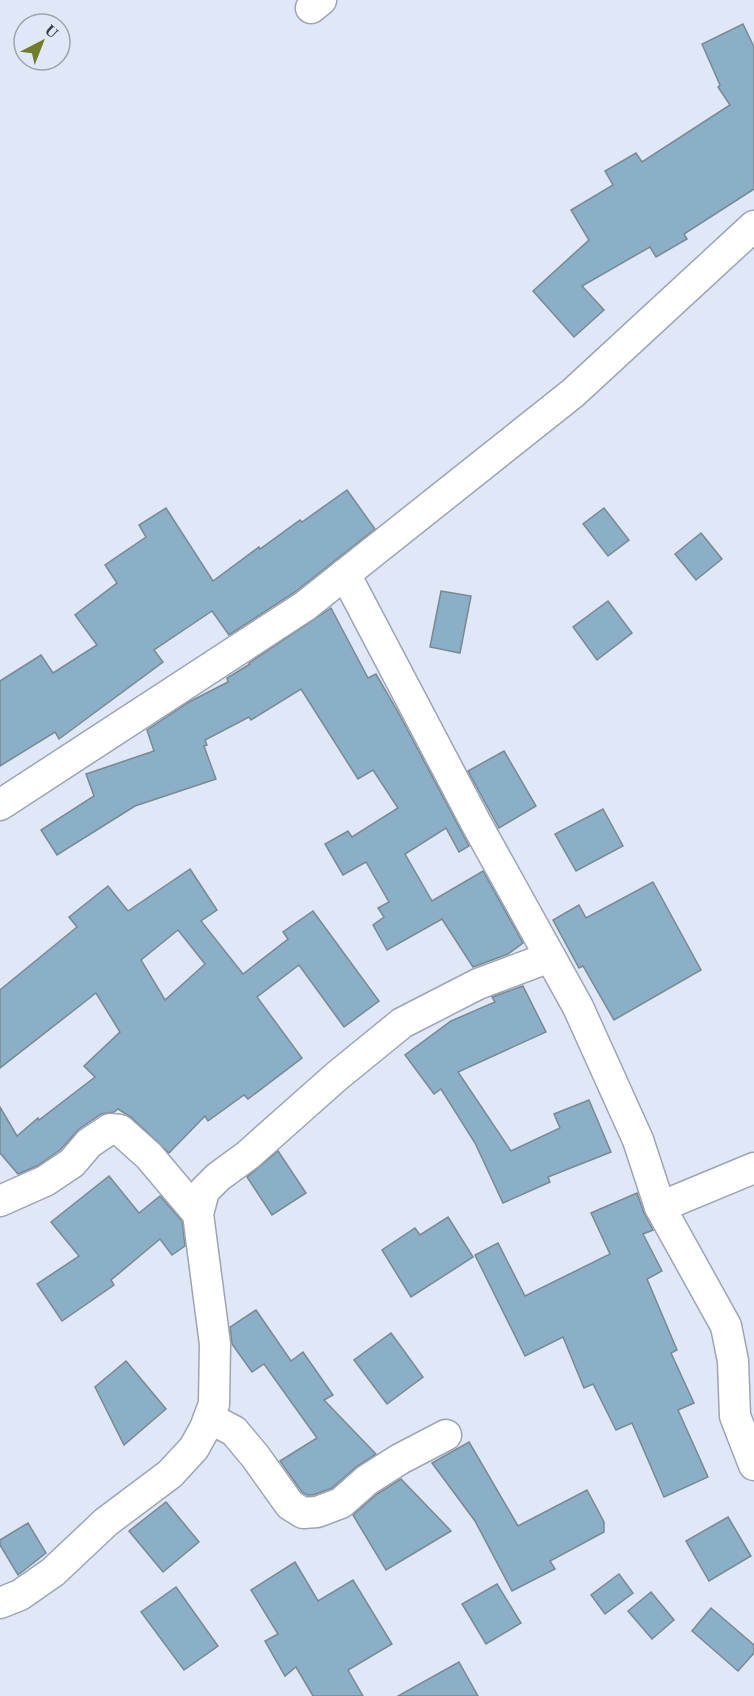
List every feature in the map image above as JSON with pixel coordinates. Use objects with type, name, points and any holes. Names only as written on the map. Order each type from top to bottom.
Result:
[{"type":"street","points":[[0,806],[305,606],[573,393],[754,226]]},
{"type":"street","points":[[345,574],[471,813],[578,1007],[638,1140],[660,1207],[726,1326],[733,1361],[735,1416],[754,1465]]},
{"type":"street","points":[[0,1603],[20,1595],[53,1572],[106,1522],[170,1474],[194,1448],[206,1428],[214,1404],[215,1344],[198,1214],[204,1191],[402,1023],[478,984],[550,957]]},
{"type":"street","points":[[0,1201],[45,1181],[72,1163],[89,1143],[110,1129],[120,1130],[149,1156],[198,1214]]},
{"type":"street","points":[[660,1207],[754,1168]]},
{"type":"street","points":[[209,1418],[234,1431],[290,1505],[303,1513],[317,1512],[341,1503],[367,1480],[446,1435]]},
{"type":"building","points":[[743,24],[754,47],[754,189],[684,234],[687,239],[656,257],[650,247],[582,286],[604,310],[574,337],[533,291],[589,240],[571,210],[613,185],[605,171],[636,153],[642,162],[730,105],[718,87],[720,85],[702,44]]},
{"type":"building","points":[[347,490],[375,529],[295,592],[229,635],[212,611],[154,650],[163,662],[59,739],[55,732],[0,766],[0,681],[41,655],[53,673],[97,645],[75,615],[117,583],[105,565],[146,537],[139,525],[166,508],[213,581],[259,547],[260,549],[300,520],[302,522]]},
{"type":"building","points":[[604,508],[629,540],[608,556],[583,524]]},
{"type":"building","points":[[701,533],[722,559],[696,580],[675,554]]},
{"type":"building","points":[[441,591],[471,596],[460,653],[430,647]]},
{"type":"building","points":[[608,601],[632,633],[597,660],[573,627]]},
{"type":"building","points":[[331,608],[368,678],[376,674],[469,846],[459,852],[446,828],[405,854],[432,901],[483,871],[523,943],[508,954],[473,967],[442,919],[387,950],[373,925],[384,917],[378,908],[389,902],[366,862],[343,875],[325,844],[348,831],[352,837],[398,808],[373,770],[358,779],[301,689],[251,720],[249,717],[205,740],[207,745],[204,746],[216,779],[135,806],[57,855],[41,830],[94,796],[86,774],[154,751],[147,730],[189,702],[228,682],[227,678]]},
{"type":"building","points":[[504,751],[536,806],[499,828],[468,771]]},
{"type":"building","points":[[603,809],[623,846],[576,871],[555,834]]},
{"type":"building","points":[[190,869],[217,910],[201,921],[243,974],[288,939],[283,932],[313,911],[379,1001],[344,1027],[299,965],[257,997],[302,1058],[248,1099],[244,1095],[208,1121],[205,1116],[169,1153],[131,1117],[118,1109],[101,1114],[79,1129],[60,1150],[37,1166],[18,1174],[0,1153],[0,1107],[17,1136],[95,1077],[84,1066],[120,1032],[96,993],[0,1068],[0,990],[77,927],[69,917],[108,886],[128,911]],"holes":[[[178,930],[205,964],[165,1000],[141,960]]]},
{"type":"building","points":[[653,882],[701,970],[614,1020],[583,966],[579,968],[553,920],[579,905],[586,918]]},
{"type":"building","points":[[523,986],[546,1032],[458,1072],[511,1151],[560,1128],[554,1114],[589,1100],[611,1152],[548,1177],[550,1182],[503,1203],[475,1143],[441,1089],[434,1094],[405,1055],[451,1021],[495,1002],[492,997]]},
{"type":"building","points":[[278,1151],[306,1193],[272,1215],[247,1177]]},
{"type":"building","points":[[109,1176],[139,1213],[160,1196],[182,1221],[185,1246],[172,1255],[160,1239],[111,1280],[114,1285],[62,1321],[37,1284],[79,1256],[51,1222]]},
{"type":"building","points":[[637,1193],[653,1230],[643,1234],[662,1271],[647,1279],[677,1350],[671,1353],[694,1403],[678,1410],[708,1477],[664,1497],[632,1423],[616,1430],[593,1384],[584,1388],[563,1337],[525,1356],[475,1255],[498,1243],[525,1296],[610,1254],[591,1213]]},
{"type":"building","points":[[448,1217],[473,1257],[411,1297],[382,1250],[415,1228],[420,1235]]},
{"type":"building","points":[[256,1310],[291,1361],[303,1352],[333,1395],[324,1400],[376,1454],[356,1467],[332,1488],[313,1495],[302,1492],[280,1461],[317,1438],[264,1364],[252,1372],[232,1344],[230,1327]]},
{"type":"building","points":[[391,1333],[423,1377],[387,1404],[354,1360]]},
{"type":"building","points":[[126,1361],[166,1409],[124,1445],[95,1387]]},
{"type":"building","points":[[469,1442],[518,1526],[587,1490],[604,1522],[604,1532],[550,1561],[555,1569],[512,1591],[475,1521],[432,1463]]},
{"type":"building","points":[[401,1479],[451,1531],[386,1570],[353,1515],[377,1494]]},
{"type":"building","points":[[166,1502],[199,1542],[163,1572],[129,1531]]},
{"type":"building","points":[[728,1517],[751,1556],[709,1581],[686,1541]]},
{"type":"building","points":[[28,1523],[46,1553],[18,1575],[0,1545],[0,1540]]},
{"type":"building","points":[[295,1562],[318,1601],[353,1580],[392,1644],[348,1670],[363,1696],[313,1696],[296,1667],[285,1676],[265,1641],[278,1634],[251,1590]]},
{"type":"building","points":[[619,1574],[633,1593],[605,1614],[591,1595]]},
{"type":"building","points":[[497,1584],[521,1623],[486,1644],[462,1604]]},
{"type":"building","points":[[176,1587],[218,1646],[184,1670],[141,1612]]},
{"type":"building","points":[[651,1592],[674,1620],[652,1639],[628,1611]]},
{"type":"building","points":[[711,1608],[754,1645],[754,1653],[738,1671],[692,1631]]},
{"type":"building","points":[[459,1662],[478,1696],[398,1696]]}]
